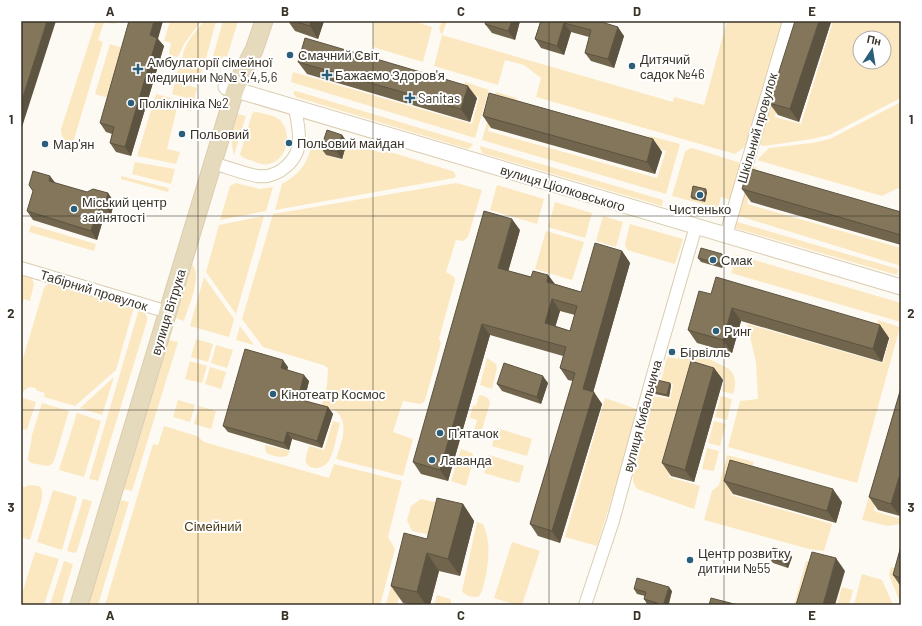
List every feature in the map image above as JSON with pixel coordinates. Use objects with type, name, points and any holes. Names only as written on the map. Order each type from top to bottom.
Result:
[{"type":"main road","name":"вулиця Вітрука","points":[[70,605],[212,163],[237,64],[252,21]]},
{"type":"main road","name":"вулиця Вітрука","points":[[79,605],[164,311],[231,88],[243,71],[254,50],[264,21]]},
{"type":"street","name":"Шкільний провулок","points":[[726,235],[789,21]]},
{"type":"street","name":"вулиця Ціолковського","points":[[231,88],[901,287]]},
{"type":"street","points":[[212,163],[257,176],[267,176],[283,170],[292,160],[300,139],[295,108]]},
{"type":"street","name":"вулиця Кибальчича","points":[[585,605],[613,521],[696,226]]},
{"type":"street","name":"Табірний провулок","points":[[21,268],[164,311]]},
{"type":"green space","points":[[96,21],[118,21],[114,24],[104,22],[98,40],[103,42],[72,146],[62,137],[61,129]]},
{"type":"green space","points":[[170,21],[201,21],[184,44],[178,57],[171,56],[169,53],[171,43],[164,41]]},
{"type":"green space","points":[[204,21],[216,21],[204,66],[183,59],[183,54],[187,44]]},
{"type":"green space","points":[[223,21],[238,21],[227,57],[224,56],[213,68],[210,67]]},
{"type":"green space","points":[[373,21],[414,21],[432,27],[423,62],[373,47]]},
{"type":"green space","points":[[442,21],[447,21],[442,35],[439,29]]},
{"type":"green space","points":[[727,21],[782,21],[745,147],[735,154],[536,97],[541,78],[524,65],[505,60],[498,85],[434,66],[442,35],[673,102],[674,97],[704,105]]},
{"type":"green space","points":[[833,21],[901,22],[901,98],[829,135],[764,146],[758,144],[771,102],[778,104],[775,117],[801,124]]},
{"type":"green space","points":[[110,44],[126,49],[111,99],[95,94]]},
{"type":"green space","points":[[181,61],[203,67],[199,81],[177,75]]},
{"type":"green space","points":[[293,72],[472,124],[479,97],[463,92],[465,82],[489,90],[475,138],[291,82]]},
{"type":"green space","points":[[175,82],[197,88],[194,100],[172,94]]},
{"type":"green space","points":[[295,91],[473,144],[468,149],[296,97],[293,93]]},
{"type":"green space","points":[[496,92],[517,98],[514,107],[496,102],[488,131],[657,178],[666,151],[647,145],[650,136],[680,144],[666,194],[482,140]]},
{"type":"green space","points":[[156,94],[193,104],[191,111],[177,108],[167,149],[180,152],[176,164],[137,156]]},
{"type":"green space","points":[[901,102],[901,188],[882,196],[757,160],[769,148],[812,143],[830,139]]},
{"type":"green space","points":[[254,112],[278,118],[284,125],[287,139],[284,152],[275,161],[269,164],[263,164],[244,158],[240,154],[252,114]]},
{"type":"green space","points":[[237,114],[246,116],[234,155],[232,134],[233,124]]},
{"type":"green space","points":[[348,140],[361,144],[360,147],[384,153],[387,151],[449,170],[454,172],[456,176],[454,178],[275,210],[282,184],[301,169],[309,155],[312,145],[316,142],[322,141],[327,146],[325,155],[342,160]]},
{"type":"green space","points":[[480,146],[663,200],[662,206],[482,153]]},
{"type":"green space","points":[[692,148],[741,163],[742,165],[732,200],[721,197],[718,208],[672,196],[685,152]]},
{"type":"green space","points":[[135,162],[175,169],[171,184],[132,174]]},
{"type":"green space","points":[[757,167],[747,204],[901,248],[901,266],[736,215],[751,168]]},
{"type":"green space","points":[[121,176],[169,188],[168,192],[121,179]]},
{"type":"green space","points":[[236,183],[260,189],[273,187],[266,211],[220,220],[230,186]]},
{"type":"green space","points":[[456,183],[482,190],[468,237],[463,241],[456,240],[446,272],[454,277],[455,280],[439,339],[441,343],[425,400],[420,404],[403,401],[393,432],[413,439],[403,476],[336,459],[343,434],[343,422],[336,411],[321,407],[327,385],[328,368],[323,365],[263,347],[242,319],[273,214]]},
{"type":"green space","points":[[497,185],[544,199],[537,224],[490,210]]},
{"type":"green space","points":[[555,202],[592,213],[585,238],[548,227]]},
{"type":"green space","points":[[264,216],[236,314],[206,272],[219,225]]},
{"type":"green space","points":[[603,216],[623,222],[616,247],[596,241]]},
{"type":"green space","points":[[734,221],[898,269],[897,275],[735,228]]},
{"type":"green space","points":[[630,224],[683,239],[675,264],[627,250],[625,244]]},
{"type":"green space","points":[[31,225],[96,244],[94,251],[29,232]]},
{"type":"green space","points":[[546,231],[584,242],[572,280],[535,269]]},
{"type":"green space","points":[[737,255],[901,303],[901,322],[731,273]]},
{"type":"green space","points":[[192,264],[196,275],[194,291],[184,321],[176,318]]},
{"type":"green space","points":[[21,273],[31,276],[34,284],[30,301],[24,299],[21,308]]},
{"type":"green space","points":[[204,277],[234,319],[229,337],[190,326]]},
{"type":"green space","points":[[52,282],[134,307],[116,370],[75,406],[44,397],[45,393],[36,390],[36,388],[29,387],[21,393],[21,365],[44,288]]},
{"type":"green space","points":[[139,309],[147,317],[147,321],[98,481],[89,479]]},
{"type":"green space","points":[[878,320],[900,327],[857,483],[728,447],[740,401],[758,399],[756,362],[747,324],[883,363],[890,337],[875,332]]},
{"type":"green space","points":[[240,326],[254,345],[236,340]]},
{"type":"green space","points":[[196,339],[213,344],[208,362],[191,357]]},
{"type":"green space","points":[[169,340],[178,342],[132,491],[124,489]]},
{"type":"green space","points":[[216,345],[233,350],[227,368],[211,363]]},
{"type":"green space","points":[[681,345],[729,369],[732,372],[735,381],[733,394],[722,391],[725,379],[698,371],[669,477],[700,486],[694,509],[637,489],[633,482],[633,475],[654,396],[670,399],[673,384],[661,381],[667,357],[678,359]]},
{"type":"green space","points":[[487,358],[496,364],[497,368],[492,389],[480,385]]},
{"type":"green space","points":[[190,361],[207,366],[202,383],[185,379]]},
{"type":"green space","points":[[210,367],[226,372],[221,389],[205,384]]},
{"type":"green space","points":[[114,377],[102,415],[80,408]]},
{"type":"green space","points":[[479,395],[489,399],[490,403],[481,433],[479,435],[473,434],[477,420],[470,418],[473,405],[476,406]]},
{"type":"green space","points":[[721,396],[732,399],[727,420],[715,417]]},
{"type":"green space","points":[[23,398],[36,402],[27,430],[23,429],[21,436],[21,406]]},
{"type":"green space","points":[[605,398],[636,409],[630,439],[597,546],[565,537]]},
{"type":"green space","points":[[178,400],[195,405],[190,422],[173,417]]},
{"type":"green space","points":[[42,403],[69,411],[54,461],[52,464],[47,466],[31,463],[28,460],[31,438]]},
{"type":"green space","points":[[199,406],[216,411],[211,429],[194,424]]},
{"type":"green space","points":[[77,413],[101,421],[84,477],[59,470]]},
{"type":"green space","points":[[333,421],[340,423],[334,449],[328,462],[320,467],[310,467],[306,462],[309,446],[324,450]]},
{"type":"green space","points":[[714,421],[726,424],[720,446],[708,443]]},
{"type":"green space","name":"Сімейний","points":[[164,426],[197,436],[204,442],[329,478],[334,464],[402,481],[388,537],[395,549],[380,605],[105,605],[153,444],[158,445]]},
{"type":"green space","points":[[497,428],[532,439],[527,456],[492,446]]},
{"type":"green space","points":[[265,445],[290,451],[287,456],[273,456],[266,452]]},
{"type":"green space","points":[[707,448],[719,451],[714,471],[702,469]]},
{"type":"green space","points":[[461,449],[472,453],[474,458],[466,486],[451,481]]},
{"type":"green space","points":[[489,455],[524,466],[519,483],[484,473]]},
{"type":"green space","points":[[727,455],[754,462],[751,473],[737,470],[731,495],[832,524],[824,551],[809,549],[704,520],[712,491],[719,485]]},
{"type":"green space","points":[[29,485],[39,486],[42,490],[42,499],[30,540],[21,537],[21,487]]},
{"type":"green space","points":[[53,490],[77,497],[62,550],[37,542]]},
{"type":"green space","points":[[870,493],[878,495],[874,511],[901,519],[901,524],[888,526],[862,520]]},
{"type":"green space","points":[[83,499],[92,501],[77,551],[74,553],[67,551]]},
{"type":"green space","points":[[421,499],[443,504],[435,536],[412,531],[407,520],[411,506]]},
{"type":"green space","points":[[121,500],[129,502],[98,605],[88,605]]},
{"type":"green space","points":[[477,522],[483,524],[486,531],[488,544],[488,565],[482,591],[478,597],[473,597],[462,591]]},
{"type":"green space","points":[[512,542],[540,551],[522,605],[516,605],[494,598]]},
{"type":"green space","points":[[35,552],[59,559],[44,605],[21,605],[21,597]]},
{"type":"green space","points":[[64,561],[73,564],[61,605],[50,605]]},
{"type":"green space","points":[[806,561],[819,564],[807,605],[794,605]]},
{"type":"green space","points":[[891,567],[901,570],[901,582],[899,589],[901,590],[901,603],[889,575]]},
{"type":"green space","points":[[394,574],[405,577],[397,605],[386,605]]},
{"type":"green space","points":[[862,574],[882,580],[893,605],[854,605]]},
{"type":"green space","points":[[842,587],[853,590],[849,605],[837,605]]},
{"type":"green space","points":[[437,595],[450,599],[451,605],[434,605]]},
{"type":"building","points":[[21,21],[47,21],[21,103]]},
{"type":"building","name":"Поліклініка №2","points":[[129,21],[154,21],[150,35],[157,38],[125,147],[110,143],[114,127],[100,123]]},
{"type":"building","points":[[293,21],[311,21],[310,26]]},
{"type":"building","points":[[486,21],[512,21],[508,31],[485,24]]},
{"type":"building","points":[[541,21],[598,21],[618,27],[608,59],[585,53],[591,30],[564,23],[557,46],[535,39]]},
{"type":"building","points":[[795,21],[819,21],[790,109],[769,103]]},
{"type":"building","points":[[305,38],[468,86],[461,109],[298,62]]},
{"type":"building","points":[[489,93],[653,139],[647,162],[483,116]]},
{"type":"building","points":[[327,130],[342,135],[337,152],[321,148]]},
{"type":"building","points":[[748,168],[901,212],[901,235],[742,189]]},
{"type":"building","name":"Міський центр зайнятості","points":[[33,171],[50,176],[49,181],[87,192],[93,189],[108,193],[105,206],[97,211],[91,231],[27,211],[33,191],[29,185]]},
{"type":"building","name":"Чистенько","points":[[693,186],[706,189],[703,200],[691,197]]},
{"type":"building","points":[[484,211],[512,219],[498,268],[531,277],[533,271],[548,275],[547,282],[581,292],[595,243],[622,251],[583,389],[594,392],[552,531],[530,524],[575,373],[560,368],[566,347],[482,324],[440,470],[413,462]],"holes":[[[552,299],[577,306],[570,331],[545,323]]]},
{"type":"building","points":[[701,248],[722,254],[719,264],[698,258]]},
{"type":"building","points":[[716,277],[880,325],[873,349],[732,308],[723,340],[688,330],[699,291],[711,294]]},
{"type":"building","name":"Кінотеатр Космос","points":[[245,349],[283,360],[281,368],[304,375],[298,399],[328,407],[317,441],[287,432],[284,443],[223,426]]},
{"type":"building","points":[[691,361],[714,368],[685,470],[662,463]]},
{"type":"building","points":[[504,363],[543,376],[537,397],[497,384]]},
{"type":"building","points":[[657,380],[670,383],[667,395],[654,392]]},
{"type":"building","points":[[901,388],[901,471],[891,504],[869,497]]},
{"type":"building","points":[[730,460],[833,489],[827,511],[724,481]]},
{"type":"building","points":[[437,498],[463,504],[448,559],[427,553],[417,592],[391,586],[404,533],[427,539]]},
{"type":"building","points":[[901,546],[901,578],[893,575]]},
{"type":"building","points":[[773,548],[788,552],[785,563],[769,558]]},
{"type":"building","points":[[812,552],[836,558],[823,605],[796,605]]},
{"type":"building","name":"Центр розвитку дитини №55","points":[[637,578],[669,587],[664,603],[673,605],[657,605],[657,603],[644,599],[646,592],[634,589]]},
{"type":"building","points":[[711,598],[738,605],[709,605]]},
{"type":"place","name":"Смачний Світ","points":[[290,55]]},
{"type":"place","name":"Дитячий садок №46","points":[[632,66]]},
{"type":"place","name":"Амбулаторії сімейної медицини №№ 3,4,5,6","points":[[138,69]]},
{"type":"place","name":"Бажаємо Здоров'я","points":[[327,75]]},
{"type":"place","name":"Sanitas","points":[[410,98]]},
{"type":"place","name":"Поліклініка №2","points":[[131,103]]},
{"type":"place","name":"Польовий","points":[[182,134]]},
{"type":"place","name":"Польовий майдан","points":[[289,143]]},
{"type":"place","name":"Мар'ян","points":[[45,144]]},
{"type":"place","name":"Чистенько","points":[[700,195]]},
{"type":"place","name":"Міський центр зайнятості","points":[[74,209]]},
{"type":"place","name":"Смак","points":[[713,260]]},
{"type":"place","name":"Ринг","points":[[716,331]]},
{"type":"place","name":"Бірвілль","points":[[672,352]]},
{"type":"place","name":"Кінотеатр Космос","points":[[273,394]]},
{"type":"place","name":"П'ятачок","points":[[440,433]]},
{"type":"place","name":"Лаванда","points":[[432,460]]},
{"type":"place","name":"Центр розвитку дитини №55","points":[[690,560]]}]
